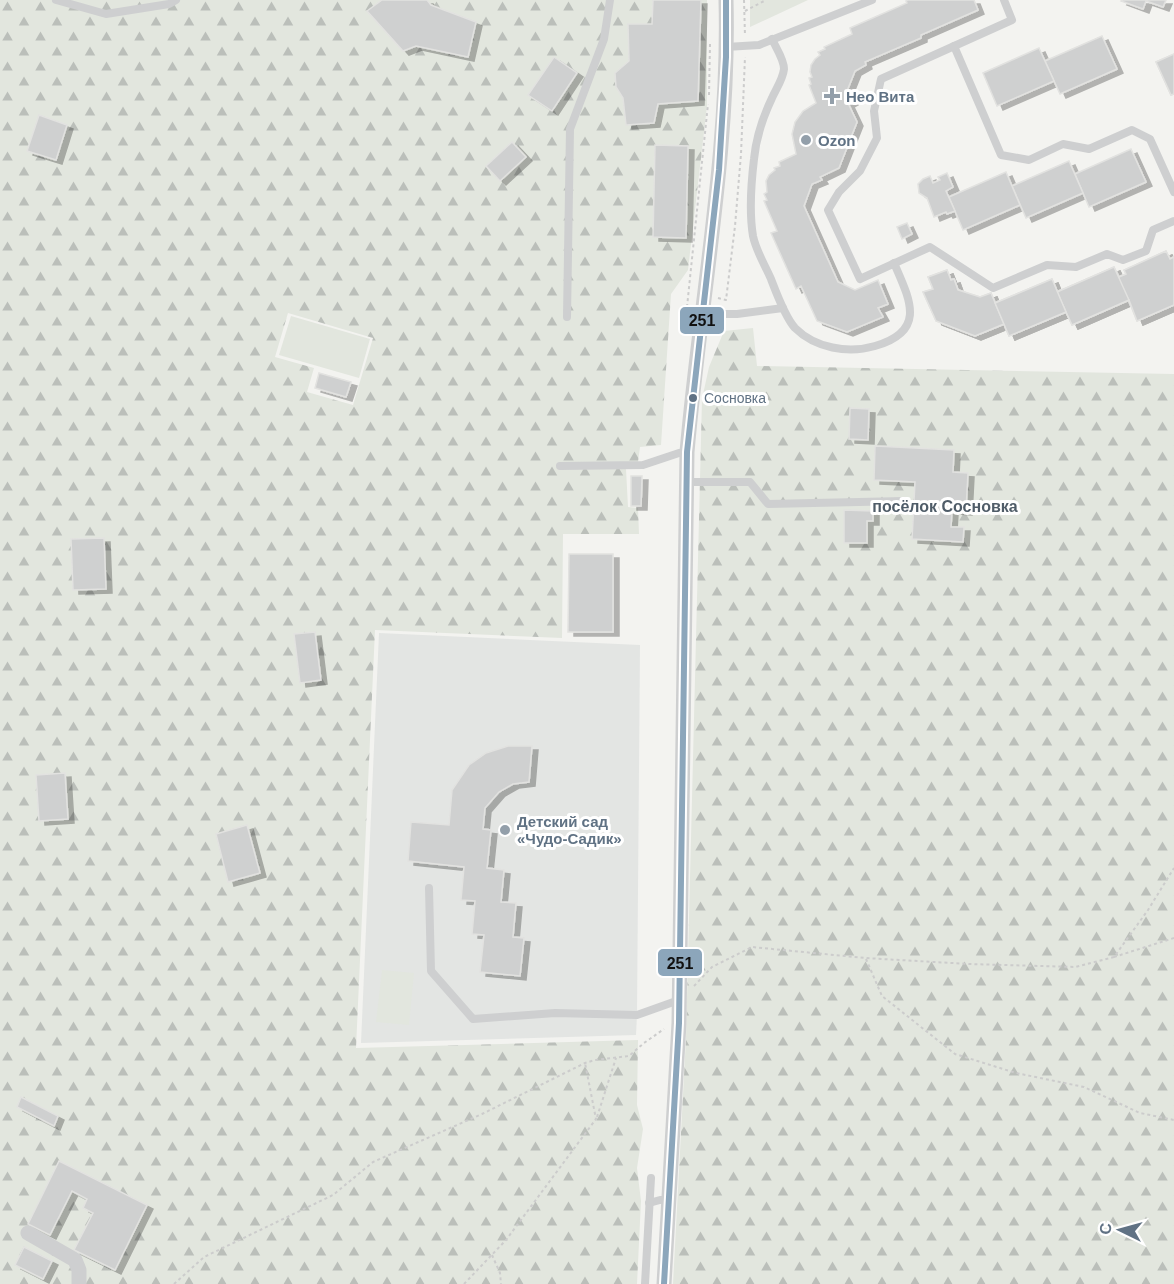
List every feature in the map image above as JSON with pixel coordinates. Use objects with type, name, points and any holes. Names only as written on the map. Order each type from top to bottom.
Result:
[{"type":"street","points":[[664,1284],[679,1000],[687,452],[721,138],[726,0]]},
{"type":"street","points":[[27,1233],[75,1260],[79,1270],[79,1284]]},
{"type":"lane","points":[[56,0],[106,14],[168,4],[176,0]]},
{"type":"lane","points":[[567,317],[570,129],[604,39],[610,0]]},
{"type":"lane","points":[[726,47],[759,45],[872,0]]},
{"type":"lane","points":[[1004,0],[1012,20],[881,79],[874,111],[877,138],[860,171],[839,192],[828,210],[860,279],[930,247],[993,288],[1047,265],[1076,267],[1107,254],[1123,260],[1146,251],[1153,230],[1174,221]]},
{"type":"lane","points":[[772,39],[784,68],[781,82],[762,122],[754,158],[751,204],[754,238],[783,308],[794,327],[816,343],[840,349],[865,349],[887,342],[903,331],[911,316],[909,299],[894,263]]},
{"type":"lane","points":[[954,46],[1001,155],[1029,160],[1063,144],[1089,149],[1132,130],[1150,139],[1174,192]]},
{"type":"lane","points":[[702,314],[738,314],[783,308]]},
{"type":"lane","points":[[560,466],[643,465],[687,452]]},
{"type":"lane","points":[[687,482],[750,482],[768,504],[904,501]]},
{"type":"lane","points":[[429,888],[431,971],[473,1019],[555,1013],[637,1015],[679,1000]]},
{"type":"lane","points":[[645,1284],[651,1178]]},
{"type":"lane","points":[[649,1203],[670,1200]]},
{"type":"path","points":[[726,300],[741,154],[745,46],[744,0]]},
{"type":"path","points":[[745,11],[766,0]]},
{"type":"path","points":[[688,291],[708,103],[711,34]]},
{"type":"path","points":[[1114,957],[1148,910],[1174,868]]},
{"type":"path","points":[[679,1000],[712,967],[752,947],[865,958],[1075,967],[1174,938]]},
{"type":"path","points":[[865,958],[882,996],[955,1054],[1016,1073],[1084,1087],[1140,1113],[1174,1120]]},
{"type":"path","points":[[174,1284],[204,1257],[333,1195],[373,1162],[482,1114],[585,1063],[629,1056],[669,1026]]},
{"type":"path","points":[[464,1284],[506,1240],[596,1119],[616,1058]]},
{"type":"path","points":[[585,1063],[596,1119]]},
{"type":"path","points":[[492,1255],[500,1273],[501,1284]]},
{"type":"shaded area","name":"Детский сад «Чудо-Садик»","points":[[379,633],[640,645],[636,1035],[361,1043]]},
{"type":"green space","points":[[0,0],[707,0],[707,106],[688,270],[671,294],[661,445],[640,447],[638,462],[626,469],[628,507],[638,508],[639,534],[563,534],[562,638],[375,630],[356,1048],[638,1040],[637,1105],[643,1129],[637,1168],[641,1201],[637,1284],[0,1284]],"holes":[[[288,313],[373,338],[353,405],[307,392],[314,368],[275,357]]]},
{"type":"green space","points":[[750,0],[808,0],[750,27]]},
{"type":"green space","points":[[291,316],[370,339],[359,378],[279,355]]},
{"type":"green space","points":[[753,328],[757,366],[1174,374],[1174,1284],[673,1284],[686,1038],[702,399],[709,367],[724,331]]},
{"type":"green space","points":[[382,970],[414,973],[409,1025],[376,1022]]},
{"type":"building","points":[[382,0],[427,0],[431,5],[476,22],[468,57],[416,46],[403,51],[367,11]]},
{"type":"building","points":[[653,0],[701,0],[698,101],[658,104],[654,123],[626,125],[623,98],[616,87],[615,73],[629,61],[628,24],[652,24]]},
{"type":"building","points":[[908,0],[974,0],[978,10],[865,62],[866,65],[855,71],[847,91],[852,101],[848,103],[857,122],[839,168],[820,177],[822,180],[812,184],[804,206],[838,282],[855,290],[878,280],[888,304],[878,308],[883,317],[847,332],[817,321],[801,286],[796,289],[771,233],[777,231],[764,201],[767,200],[764,194],[767,192],[766,181],[775,170],[774,168],[780,166],[779,162],[796,154],[792,134],[795,122],[803,111],[816,103],[809,85],[811,84],[809,78],[812,77],[811,65],[820,55],[818,52],[852,34],[850,28],[907,3]]},
{"type":"building","points":[[1122,0],[1166,0],[1163,7],[1146,1],[1143,9]]},
{"type":"building","points":[[1102,36],[1117,69],[1060,94],[1045,61]]},
{"type":"building","points":[[1039,48],[1054,81],[997,106],[983,73]]},
{"type":"building","points":[[1174,54],[1174,94],[1171,95],[1156,62]]},
{"type":"building","points":[[1174,54],[1174,94],[1171,95],[1156,62]]},
{"type":"building","points":[[554,57],[577,73],[552,111],[528,95]]},
{"type":"building","points":[[39,115],[67,125],[56,160],[27,151]]},
{"type":"building","points":[[512,142],[526,157],[500,181],[486,166]]},
{"type":"building","points":[[655,145],[688,146],[686,238],[653,237]]},
{"type":"building","points":[[1131,149],[1146,182],[1089,207],[1075,174]]},
{"type":"building","points":[[1069,161],[1083,193],[1026,218],[1012,186]]},
{"type":"building","points":[[1006,172],[1020,205],[963,230],[949,197]]},
{"type":"building","points":[[947,173],[953,187],[946,191],[955,211],[934,217],[927,198],[919,193],[918,184],[930,176],[933,183],[940,180],[938,177]]},
{"type":"building","points":[[907,223],[912,234],[902,239],[897,227]]},
{"type":"building","points":[[1166,251],[1170,259],[1174,257],[1174,305],[1137,321],[1119,277],[1126,274],[1124,270]]},
{"type":"building","points":[[1166,251],[1170,259],[1174,257],[1174,305],[1137,321],[1129,300],[1072,325],[1066,312],[1009,336],[1004,324],[975,336],[936,321],[923,292],[933,289],[928,277],[947,270],[958,290],[980,297],[991,293],[995,303],[1052,279],[1057,292],[1114,267],[1119,277],[1126,274],[1124,270]]},
{"type":"building","points":[[1114,267],[1129,300],[1072,325],[1057,292]]},
{"type":"building","points":[[947,270],[958,290],[980,297],[991,293],[1004,324],[975,336],[936,321],[923,292],[933,289],[928,277]]},
{"type":"building","points":[[1052,279],[1066,312],[1009,336],[995,303]]},
{"type":"building","points":[[319,373],[351,382],[346,397],[315,388]]},
{"type":"building","points":[[850,408],[869,409],[868,440],[849,439]]},
{"type":"building","points":[[875,446],[954,450],[953,472],[968,473],[966,511],[952,510],[951,527],[964,527],[963,542],[912,539],[915,482],[874,480]]},
{"type":"building","points":[[631,476],[642,476],[641,506],[631,506]]},
{"type":"building","points":[[844,510],[873,511],[873,521],[867,521],[867,543],[844,543]]},
{"type":"building","points":[[104,538],[106,589],[73,590],[71,539]]},
{"type":"building","points":[[569,554],[613,554],[613,632],[568,632]]},
{"type":"building","points":[[315,632],[321,680],[300,683],[294,634]]},
{"type":"building","points":[[508,746],[532,746],[529,782],[513,784],[499,792],[485,808],[483,829],[491,830],[487,868],[504,870],[501,902],[516,903],[513,937],[524,938],[520,976],[480,972],[484,935],[472,934],[475,901],[461,900],[464,867],[408,861],[411,822],[449,825],[452,790],[469,765],[486,753]]},
{"type":"building","points":[[65,773],[68,819],[39,821],[36,775]]},
{"type":"building","points":[[247,825],[260,873],[228,882],[216,834]]},
{"type":"building","points":[[21,1097],[58,1116],[54,1126],[17,1107]]},
{"type":"building","points":[[59,1161],[147,1205],[115,1270],[74,1250],[93,1213],[83,1208],[87,1199],[72,1191],[50,1235],[28,1224]]},
{"type":"building","points":[[24,1247],[52,1261],[43,1279],[15,1265]]},
{"type":"transit line","name":"251","points":[[664,1284],[679,1023],[687,452],[719,170],[726,57],[726,0]]},
{"type":"place","name":"Нео Вита","points":[[832,96]]},
{"type":"place","name":"Ozon","points":[[806,140]]},
{"type":"place","name":"Сосновка","points":[[693,398]]},
{"type":"place","name":"Детский сад «Чудо-Садик»","points":[[505,830]]},
{"type":"district","name":"посёлок Сосновка","points":[[945,506]]}]
